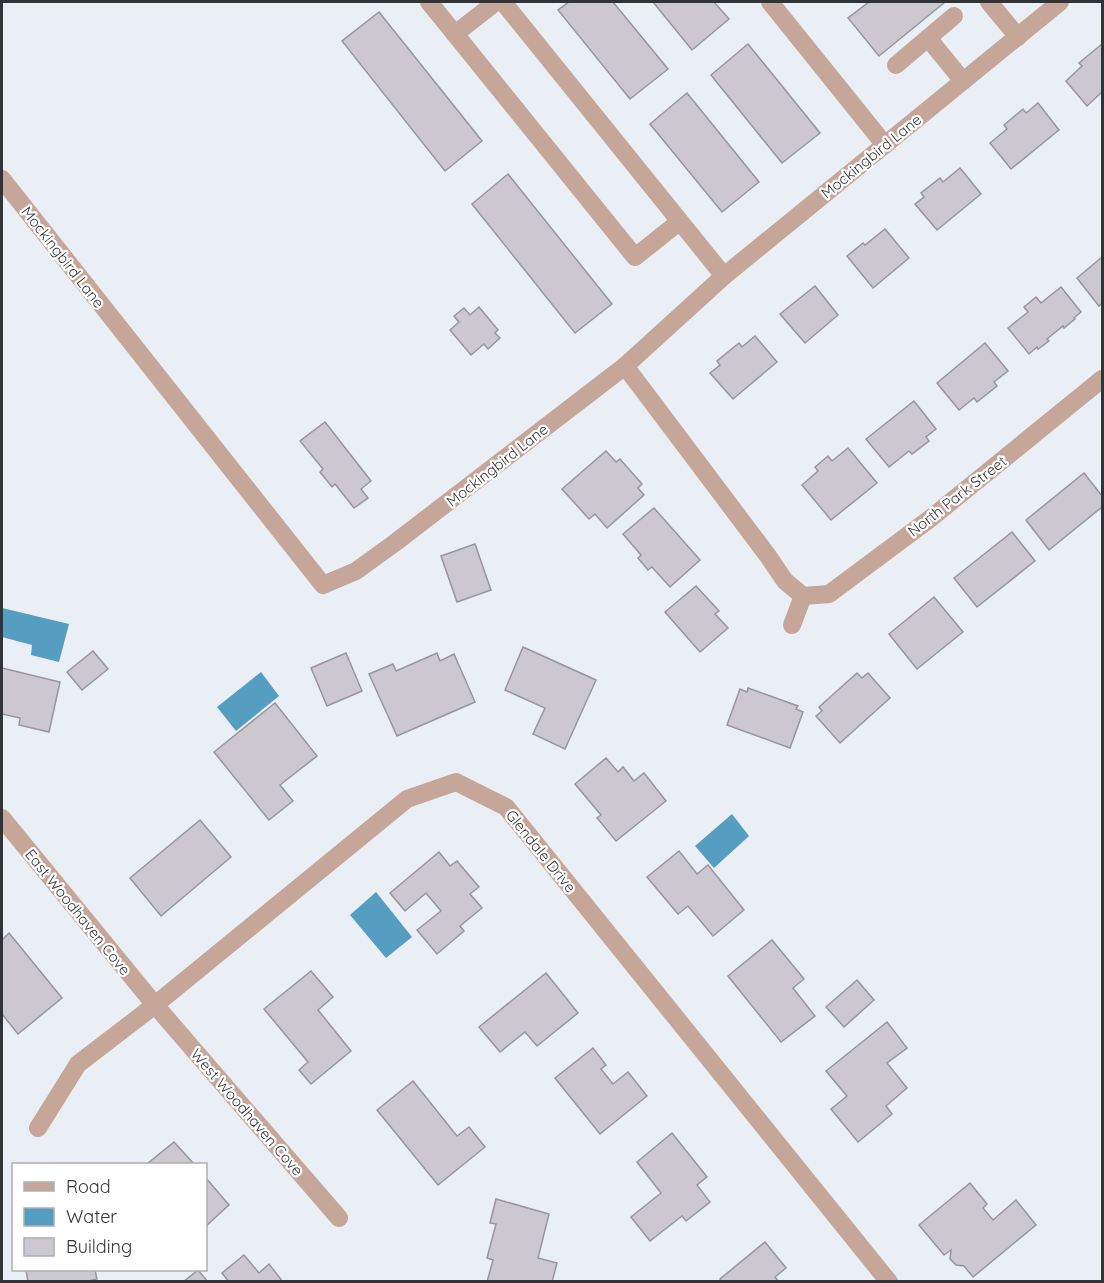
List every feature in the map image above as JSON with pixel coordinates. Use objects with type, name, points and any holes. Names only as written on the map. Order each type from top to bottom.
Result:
[{"type":"street","points":[[429,2],[634,257],[679,222]]},
{"type":"street","points":[[455,34],[496,2]]},
{"type":"street","points":[[503,2],[724,276]]},
{"type":"street","points":[[770,2],[885,145]]},
{"type":"street","points":[[989,2],[1018,37]]},
{"type":"street","name":"Mockingbird Lane","points":[[2,179],[324,585],[356,571],[396,542],[625,366],[724,276],[1060,2]]},
{"type":"street","points":[[896,65],[954,16]]},
{"type":"street","points":[[928,38],[963,81]]},
{"type":"street","points":[[625,366],[785,581],[803,596],[792,625]]},
{"type":"street","name":"North Park Street","points":[[803,596],[830,594],[931,518],[1102,379]]},
{"type":"street","name":"Glendale Drive","points":[[38,1128],[78,1064],[155,1005],[407,799],[456,782],[506,807],[889,1281]]},
{"type":"street","name":"East Woodhaven Cove","points":[[2,818],[155,1005]]},
{"type":"street","name":"West Woodhaven Cove","points":[[155,1005],[339,1218]]},
{"type":"water","points":[[2,608],[69,624],[59,662],[31,655],[32,645],[2,637]]},
{"type":"water","points":[[261,672],[279,696],[236,731],[217,707]]},
{"type":"water","points":[[732,814],[749,836],[714,868],[695,846]]},
{"type":"water","points":[[376,892],[412,937],[386,958],[350,915]]},
{"type":"building","points":[[569,2],[613,2],[668,69],[630,99],[558,10]]},
{"type":"building","points":[[653,2],[714,2],[729,19],[692,50]]},
{"type":"building","points":[[869,2],[945,2],[879,56],[848,18]]},
{"type":"building","points":[[379,12],[482,141],[445,171],[342,41]]},
{"type":"building","points":[[748,44],[820,133],[782,163],[711,75]]},
{"type":"building","points":[[1102,44],[1102,92],[1087,106],[1066,81],[1082,66],[1079,63]]},
{"type":"building","points":[[687,93],[759,182],[722,212],[650,124]]},
{"type":"building","points":[[1038,103],[1059,130],[1011,169],[990,143],[1007,129],[1004,125],[1023,109],[1026,113]]},
{"type":"building","points":[[960,168],[981,194],[937,230],[915,204],[924,197],[921,193],[940,178],[943,182]]},
{"type":"building","points":[[508,174],[612,304],[575,333],[472,204]]},
{"type":"building","points":[[885,229],[909,258],[873,288],[847,256]]},
{"type":"building","points":[[1102,257],[1102,303],[1099,306],[1077,278]]},
{"type":"building","points":[[815,286],[838,315],[805,343],[780,314]]},
{"type":"building","points":[[1061,287],[1081,312],[1064,328],[1063,326],[1047,339],[1049,341],[1029,354],[1008,328],[1028,312],[1024,307],[1036,297],[1041,303]]},
{"type":"building","points":[[479,307],[498,330],[495,333],[500,338],[488,349],[484,344],[471,355],[450,330],[459,322],[454,316],[464,308],[470,315]]},
{"type":"building","points":[[755,336],[777,362],[733,399],[710,373],[720,365],[717,361],[739,343],[742,347]]},
{"type":"building","points":[[985,343],[1008,371],[994,382],[997,386],[977,402],[974,398],[959,410],[937,383]]},
{"type":"building","points":[[914,401],[936,429],[926,437],[929,441],[912,454],[909,451],[889,467],[866,439]]},
{"type":"building","points":[[325,422],[371,481],[361,489],[368,498],[354,508],[335,484],[332,487],[320,472],[323,469],[300,441]]},
{"type":"building","points":[[848,448],[877,483],[831,520],[802,485],[818,471],[815,467],[828,456],[832,461]]},
{"type":"building","points":[[606,451],[616,462],[620,459],[642,484],[638,488],[644,495],[607,528],[595,514],[589,519],[562,489]]},
{"type":"building","points":[[1084,473],[1102,496],[1102,507],[1049,550],[1026,520]]},
{"type":"building","points":[[654,508],[700,560],[670,587],[652,567],[648,570],[638,558],[641,555],[623,534]]},
{"type":"building","points":[[1012,532],[1035,561],[977,607],[954,578]]},
{"type":"building","points":[[475,544],[491,590],[457,602],[441,556]]},
{"type":"building","points":[[696,586],[719,611],[715,614],[728,628],[700,652],[665,612]]},
{"type":"building","points":[[934,597],[963,632],[917,669],[889,634]]},
{"type":"building","points":[[523,647],[596,680],[565,749],[533,734],[545,708],[505,690]]},
{"type":"building","points":[[93,651],[108,669],[82,690],[67,672]]},
{"type":"building","points":[[346,653],[362,691],[327,706],[311,668]]},
{"type":"building","points":[[437,653],[440,661],[454,654],[475,702],[397,736],[369,674],[393,664],[396,671]]},
{"type":"building","points":[[2,668],[60,682],[49,732],[19,725],[20,718],[2,714]]},
{"type":"building","points":[[857,673],[862,678],[868,673],[890,698],[840,743],[816,716],[822,711],[819,707]]},
{"type":"building","points":[[748,688],[798,706],[796,709],[803,712],[790,748],[727,725],[740,689],[747,692]]},
{"type":"building","points":[[275,703],[317,756],[280,785],[293,801],[269,820],[214,752]]},
{"type":"building","points":[[606,758],[618,772],[623,767],[634,781],[644,773],[666,801],[616,841],[597,818],[601,815],[575,784]]},
{"type":"building","points":[[200,820],[231,857],[161,916],[130,878]]},
{"type":"building","points":[[679,851],[697,874],[708,865],[744,910],[713,936],[688,906],[678,914],[647,877]]},
{"type":"building","points":[[439,852],[450,866],[457,861],[479,887],[470,894],[482,908],[460,926],[464,931],[437,954],[417,930],[441,911],[426,893],[405,911],[390,893]]},
{"type":"building","points":[[9,933],[62,998],[18,1034],[2,1014],[2,940]]},
{"type":"building","points":[[772,940],[804,979],[793,988],[815,1016],[781,1042],[728,976]]},
{"type":"building","points":[[311,971],[333,997],[318,1010],[351,1051],[311,1084],[299,1070],[308,1062],[264,1009]]},
{"type":"building","points":[[546,973],[578,1013],[537,1046],[525,1032],[500,1052],[479,1027]]},
{"type":"building","points":[[857,980],[874,1000],[844,1027],[826,1007]]},
{"type":"building","points":[[887,1022],[907,1048],[887,1063],[907,1088],[886,1106],[892,1114],[858,1142],[831,1109],[847,1096],[826,1071]]},
{"type":"building","points":[[593,1048],[606,1065],[601,1069],[613,1084],[628,1072],[647,1096],[600,1134],[555,1078]]},
{"type":"building","points":[[413,1081],[457,1136],[469,1127],[485,1147],[438,1185],[377,1110]]},
{"type":"building","points":[[672,1133],[707,1177],[697,1185],[710,1202],[686,1221],[682,1216],[650,1241],[631,1217],[661,1193],[637,1162]]},
{"type":"building","points":[[174,1142],[193,1163],[148,1163]]},
{"type":"building","points":[[207,1179],[229,1205],[207,1225]]},
{"type":"building","points":[[970,1183],[987,1204],[983,1208],[993,1220],[1016,1200],[1036,1225],[973,1277],[964,1266],[956,1265],[950,1259],[951,1250],[944,1255],[919,1225]]},
{"type":"building","points":[[496,1199],[549,1214],[538,1258],[557,1263],[552,1282],[487,1282],[493,1260],[487,1258],[496,1224],[490,1223]]},
{"type":"building","points":[[765,1242],[786,1268],[775,1277],[779,1282],[722,1282],[720,1279]]},
{"type":"building","points":[[244,1255],[259,1273],[269,1264],[283,1282],[229,1282],[222,1273]]},
{"type":"building","points":[[26,1271],[95,1271],[97,1279],[84,1282],[28,1282]]},
{"type":"building","points":[[199,1271],[208,1282],[183,1282]]}]
